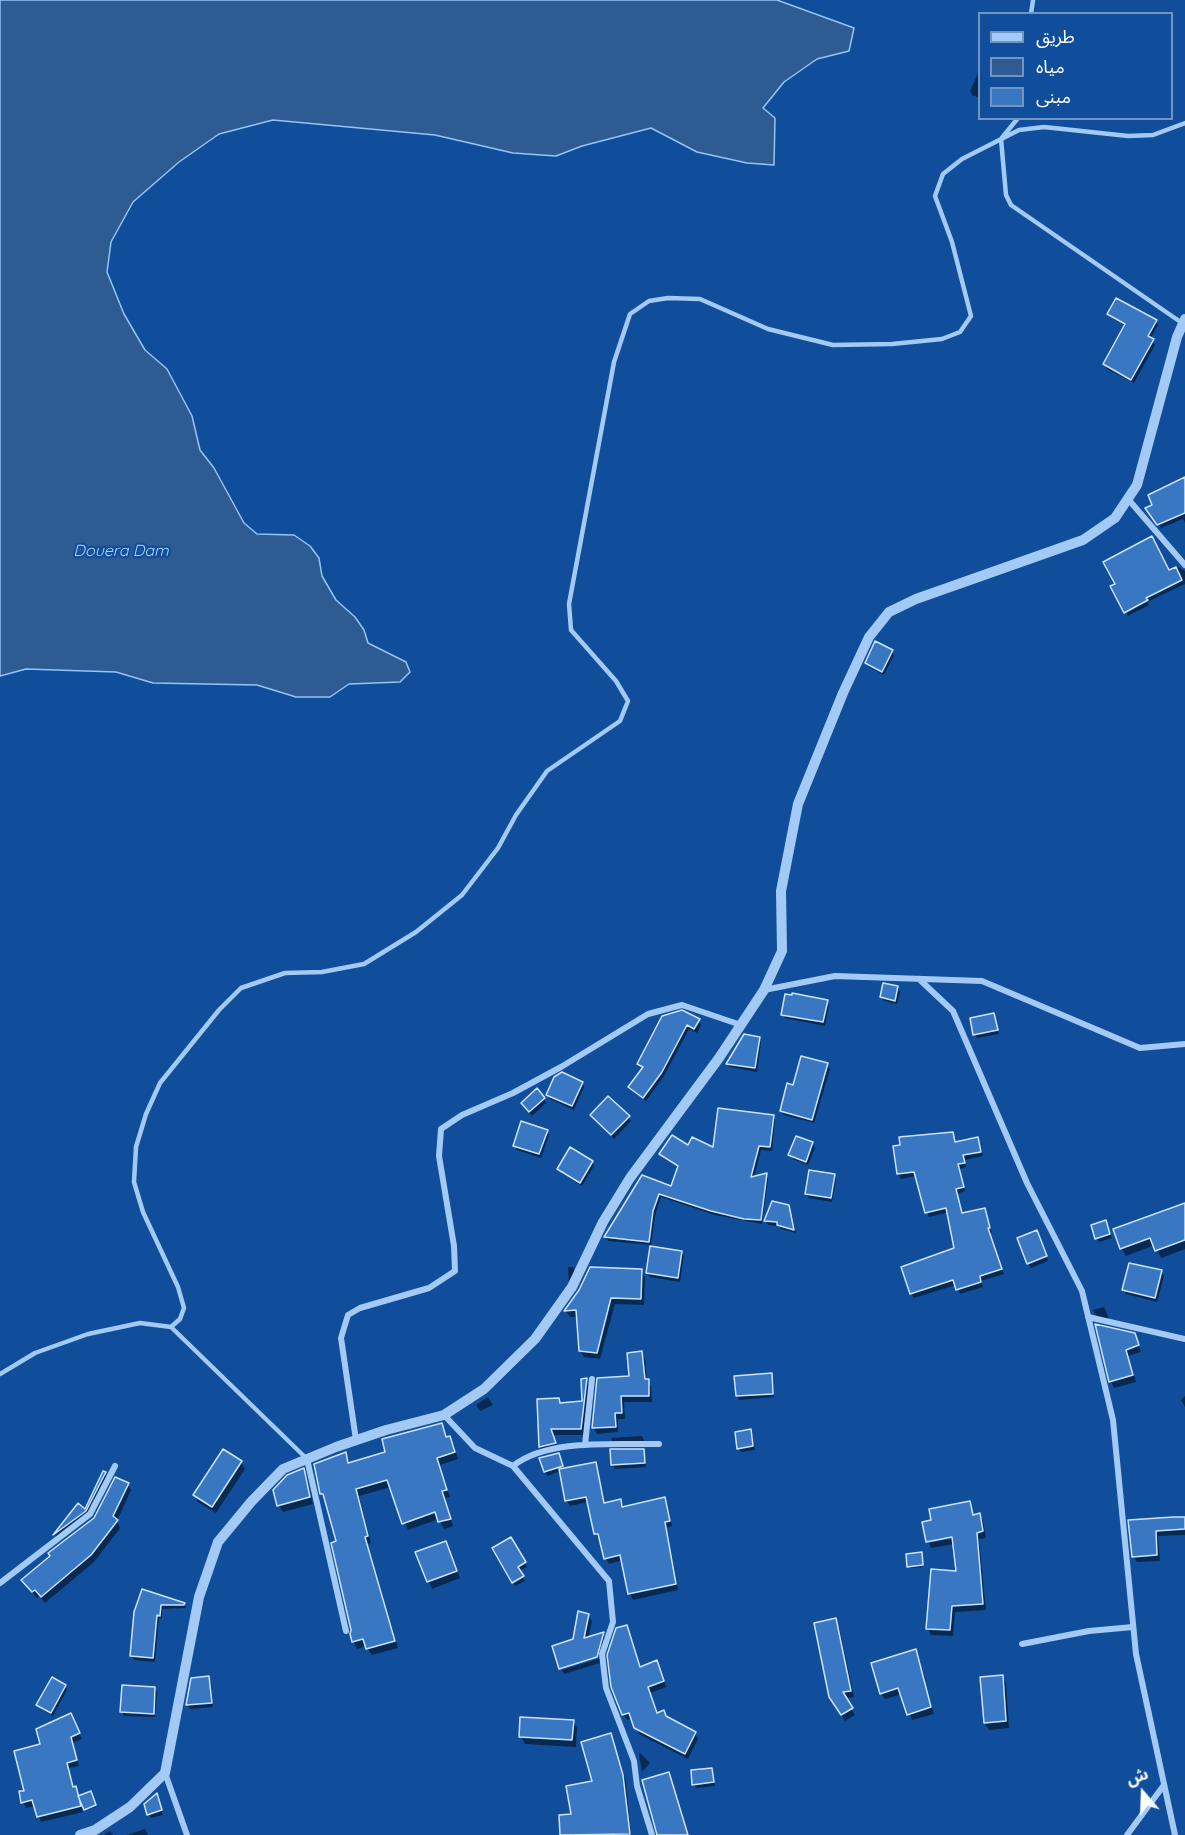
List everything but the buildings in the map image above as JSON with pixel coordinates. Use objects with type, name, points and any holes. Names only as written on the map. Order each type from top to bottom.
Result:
[{"type":"street","points":[[187,1835],[165,1773],[199,1597],[218,1542],[251,1502],[283,1469],[356,1440],[444,1415],[484,1389],[535,1339],[572,1287],[603,1222],[630,1178],[719,1058],[764,990],[782,951],[781,891],[798,804],[843,693],[869,637],[889,612],[916,599],[1083,540],[1116,518],[1137,485],[1184,321]]},
{"type":"street","points":[[1128,499],[1185,565]]},
{"type":"street","points":[[764,990],[836,976],[982,981],[1140,1048],[1185,1044]]},
{"type":"street","points":[[919,979],[953,1011],[1027,1183],[1082,1291],[1113,1420],[1136,1654],[1175,1835]]},
{"type":"street","points":[[356,1440],[341,1338],[348,1316],[360,1308],[429,1288],[455,1270],[454,1246],[439,1156],[441,1129],[462,1115],[513,1093],[561,1067],[648,1014],[682,1005],[741,1025]]},
{"type":"street","points":[[1088,1317],[1185,1339]]},
{"type":"street","points":[[585,1445],[592,1379]]},
{"type":"street","points":[[444,1415],[475,1448],[513,1466],[609,1581],[613,1622],[602,1654],[606,1688],[634,1761],[637,1786],[652,1835]]},
{"type":"street","points":[[513,1466],[523,1458],[547,1449],[585,1445],[659,1444]]},
{"type":"street","points":[[307,1459],[346,1631]]},
{"type":"street","points":[[0,1583],[90,1514],[115,1466]]},
{"type":"street","points":[[1022,1644],[1089,1631],[1133,1628]]},
{"type":"street","points":[[80,1835],[95,1830],[130,1807],[165,1773]]},
{"type":"street","points":[[1127,1835],[1164,1785]]},
{"type":"lane","points":[[1016,120],[1001,140],[1006,195],[1011,205],[1184,321]]},
{"type":"lane","points":[[171,1327],[180,1319],[184,1308],[178,1287],[143,1212],[134,1182],[136,1147],[146,1114],[160,1083],[219,1010],[241,988],[285,973],[322,972],[364,964],[416,932],[462,895],[498,848],[516,815],[547,771],[620,721],[628,701],[616,681],[571,630],[569,604],[614,362],[630,314],[649,301],[668,298],[699,299],[768,329],[833,345],[892,344],[942,339],[960,332],[971,316],[952,242],[935,195],[943,174],[962,159],[1019,130],[1044,127],[1128,136],[1153,135],[1185,123]]},
{"type":"lane","points":[[0,1374],[35,1353],[88,1334],[140,1323],[171,1327],[307,1459]]},
{"type":"water","name":"Douera Dam","points":[[0,0],[777,0],[854,28],[849,51],[817,59],[784,82],[763,108],[775,118],[774,165],[747,163],[697,152],[651,128],[582,146],[556,156],[513,153],[435,135],[273,120],[219,134],[179,162],[133,202],[111,242],[107,272],[124,314],[145,350],[167,369],[192,416],[200,450],[214,468],[244,523],[257,534],[294,535],[310,546],[319,558],[322,576],[336,600],[355,617],[364,630],[368,643],[406,662],[410,672],[400,682],[349,684],[330,697],[296,697],[257,685],[153,683],[116,672],[26,669],[0,676]]}]
